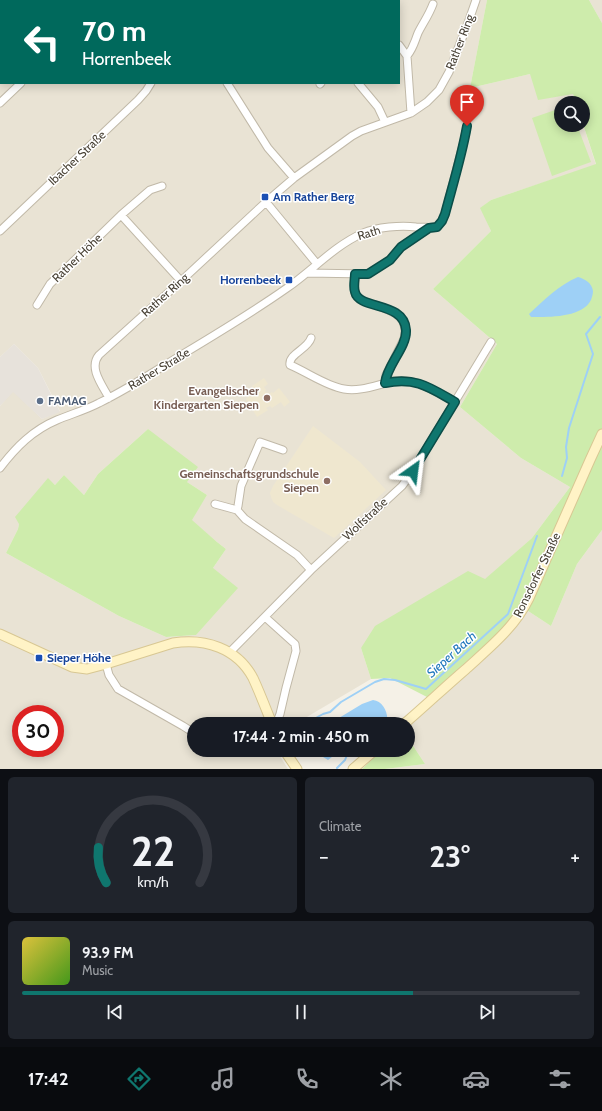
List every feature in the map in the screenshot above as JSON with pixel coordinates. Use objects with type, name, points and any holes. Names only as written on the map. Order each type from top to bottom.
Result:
[{"type":"main road","name":"Ronsdorfer Straße","points":[[412,717],[512,626],[524,609],[602,434]]},
{"type":"main road","points":[[0,634],[72,667],[87,669],[181,642],[199,642],[212,645],[230,652],[243,664],[253,678],[269,717]]},
{"type":"main road","points":[[289,757],[297,769]]},
{"type":"main road","points":[[353,769],[367,757]]},
{"type":"street","name":"Rather Ring","points":[[109,398],[95,368],[97,358],[294,178],[352,136],[384,122],[411,113],[433,97],[445,81],[476,0]]},
{"type":"street","points":[[407,56],[414,46],[418,34],[431,11],[433,4]]},
{"type":"street","points":[[400,46],[407,56],[411,113]]},
{"type":"street","points":[[0,103],[20,84]]},
{"type":"street","name":"Ibacher Straße","points":[[0,231],[138,100],[150,84]]},
{"type":"street","points":[[228,84],[268,148],[294,178]]},
{"type":"street","points":[[359,84],[378,107],[384,122]]},
{"type":"street","points":[[307,273],[368,274],[390,260],[401,247],[429,228],[437,227],[445,214],[467,126]]},
{"type":"street","name":"Rather Höhe","points":[[37,305],[50,284],[121,215],[150,190],[162,186]]},
{"type":"street","points":[[266,202],[317,264]]},
{"type":"street","points":[[121,215],[181,281]]},
{"type":"street","name":"Rath","points":[[317,264],[348,241],[365,232],[382,228],[405,226],[429,228]]},
{"type":"street","name":"Rather Straße","points":[[0,468],[22,441],[38,430],[53,421],[98,404],[109,398],[262,306],[317,264]]},
{"type":"street","points":[[355,274],[355,292],[357,297],[396,314],[401,318],[406,330],[404,340],[386,375],[385,383]]},
{"type":"street","points":[[311,338],[310,343],[292,357],[290,365],[301,369],[325,382],[345,389],[359,389],[402,380],[415,382],[430,388],[455,402]]},
{"type":"street","name":"Wolfstraße","points":[[230,652],[311,570],[402,486],[413,471],[491,342]]},
{"type":"street","points":[[237,510],[241,486],[260,442],[283,450]]},
{"type":"street","points":[[215,504],[237,510],[245,519],[297,556],[311,570]]},
{"type":"street","points":[[265,617],[295,644],[296,651],[279,717]]},
{"type":"street","points":[[106,664],[109,675],[118,689],[187,729]]},
{"type":"shaded area","points":[[400,0],[487,0],[470,88],[530,74],[573,94],[574,96],[554,96],[554,132],[586,132],[596,165],[491,200],[481,208],[491,231],[433,289],[497,344],[460,407],[521,458],[570,487],[532,538],[485,580],[361,648],[371,679],[307,717],[187,717],[187,757],[280,757],[288,769],[0,769],[0,406],[13,391],[42,419],[60,411],[38,368],[14,344],[0,357],[0,84],[400,84]],"holes":[[[148,429],[187,482],[207,495],[191,520],[226,549],[213,568],[196,635],[166,637],[119,616],[6,553],[19,524],[48,479],[55,485],[64,475],[84,495],[98,474]]]},
{"type":"shaded area","points":[[589,0],[602,0],[602,23]]},
{"type":"shaded area","points":[[14,344],[38,368],[60,412],[42,419],[13,392],[0,406],[0,357]]},
{"type":"shaded area","name":"Evangelischer Kindergarten Siepen","points":[[264,378],[268,384],[264,387],[266,393],[273,393],[279,388],[290,402],[284,407],[281,402],[272,408],[270,406],[266,408],[268,410],[257,417],[246,399],[248,397],[246,395],[254,390],[252,386]]},
{"type":"shaded area","name":"Gemeinschaftsgrundschule Siepen","points":[[313,426],[360,462],[386,490],[334,538],[277,505],[273,502],[270,493],[273,486]]},
{"type":"shaded area","points":[[602,530],[602,769],[385,769],[425,764],[415,749],[415,717],[405,717],[525,609],[551,626],[577,564]]},
{"type":"green space","points":[[487,0],[589,0],[602,23],[602,530],[577,564],[551,626],[525,609],[427,697],[390,678],[371,679],[361,648],[375,626],[468,571],[485,579],[532,538],[570,487],[521,458],[460,407],[497,344],[433,289],[491,231],[480,208],[491,200],[596,164],[586,132],[590,132],[590,96],[574,96],[573,94],[554,96],[554,97],[538,100],[530,74],[470,88]]},
{"type":"green space","points":[[554,110],[554,132],[580,132],[591,162],[552,176],[532,118]]},
{"type":"green space","points":[[148,429],[198,467],[187,482],[207,495],[192,520],[226,549],[213,568],[238,588],[196,635],[166,637],[119,616],[6,553],[18,529],[19,524],[15,517],[48,478],[55,485],[64,475],[84,495],[98,474]]},
{"type":"green space","points":[[415,749],[425,764],[385,769],[362,769],[375,757],[415,757]]},
{"type":"water","points":[[578,277],[588,282],[592,288],[593,292],[591,300],[587,306],[573,313],[564,315],[531,317],[529,314],[546,298],[564,284]]},
{"type":"water","points":[[373,700],[377,701],[385,709],[387,717],[341,717],[362,704]]},
{"type":"water","points":[[323,757],[332,757],[328,760]]},
{"type":"waterway","name":"Sieper Bach","points":[[562,476],[567,458],[566,447],[569,428],[593,354],[586,334],[600,317]]},
{"type":"waterway","name":"Sieper Bach","points":[[318,717],[330,712],[341,702],[375,682],[384,679],[395,680],[426,689],[508,614],[537,536]]},
{"type":"waterway","name":"Sieper Bach","points":[[337,768],[346,757]]},
{"type":"place","name":"Am Rather Berg","points":[[265,197]]},
{"type":"place","name":"Horrenbeek","points":[[289,280]]},
{"type":"place","name":"Evangelischer Kindergarten Siepen","points":[[267,398]]},
{"type":"place","name":"FAMAG","points":[[40,401]]},
{"type":"place","name":"Gemeinschaftsgrundschule Siepen","points":[[327,481]]},
{"type":"place","name":"Sieper Höhe","points":[[39,658]]},
{"type":"route","points":[[413,471],[455,402],[430,388],[415,382],[402,380],[385,383],[386,375],[404,340],[406,330],[399,316],[390,310],[361,300],[357,297],[355,292],[355,274],[368,274],[383,265],[390,260],[401,247],[429,228],[437,227],[442,221],[459,162],[467,126]]}]
